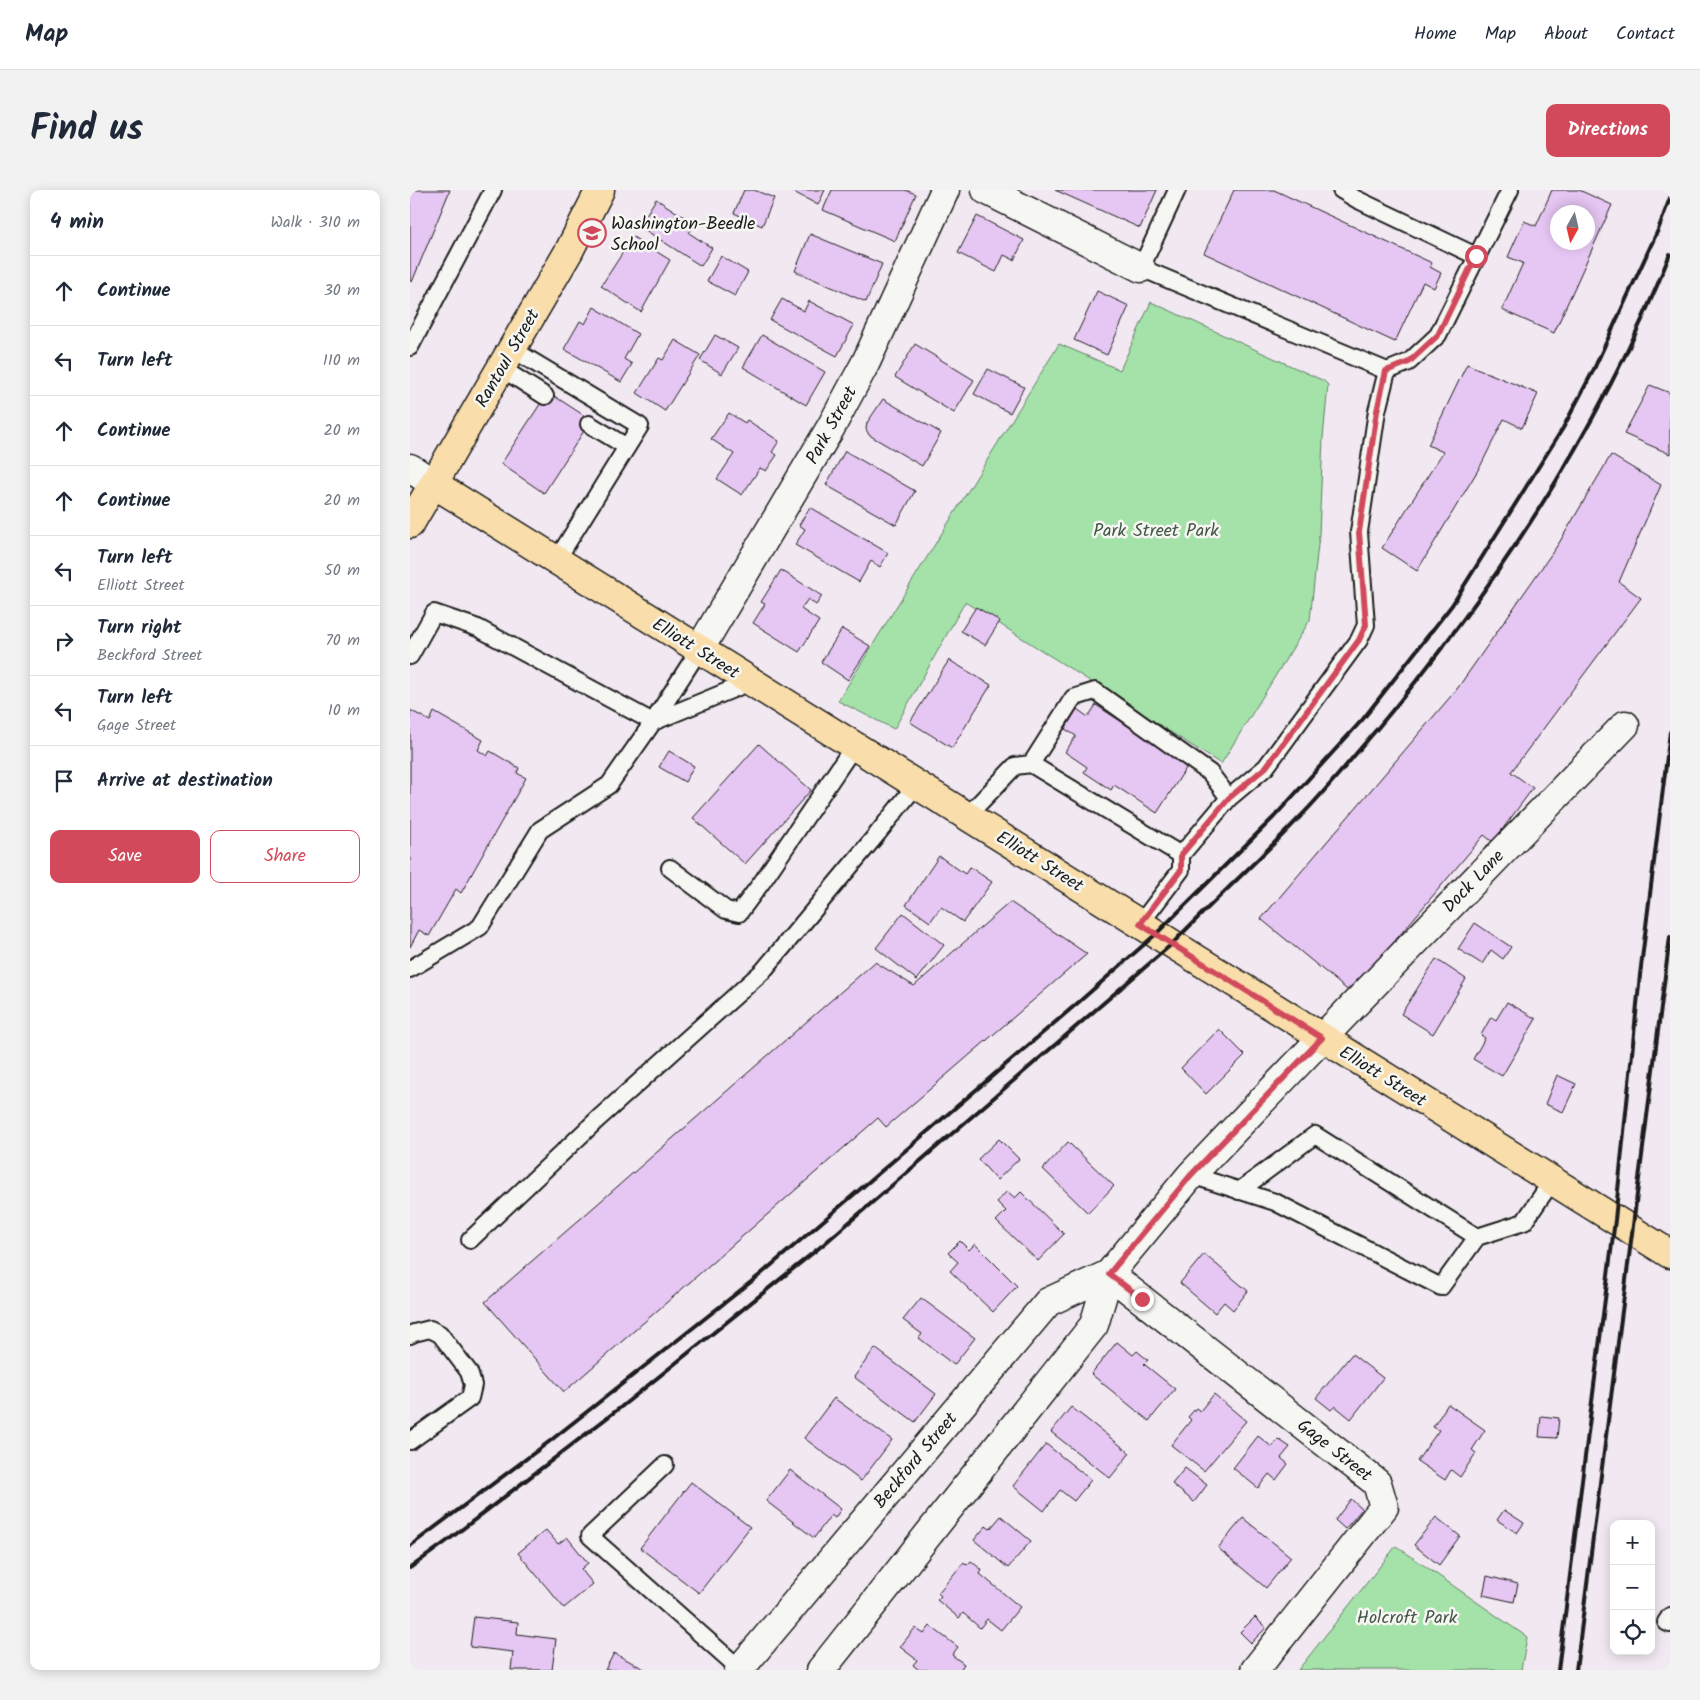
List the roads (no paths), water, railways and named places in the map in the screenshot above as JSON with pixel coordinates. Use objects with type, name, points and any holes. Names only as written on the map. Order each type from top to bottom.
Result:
[{"type":"main road","name":"Rantoul Street","points":[[410,524],[569,251],[600,190]]},
{"type":"main road","name":"Elliott Street","points":[[434,484],[1670,1254]]},
{"type":"street","name":"Park Street","points":[[699,650],[831,427],[866,362],[945,190]]},
{"type":"street","points":[[986,190],[1141,268]]},
{"type":"street","name":"Elliott Street","points":[[410,468],[434,484]]},
{"type":"street","name":"Dock Lane","points":[[1322,1038],[1625,725]]},
{"type":"street","name":"Beckford Street","points":[[821,1670],[1094,1325],[1109,1274],[1191,1175],[1322,1038]]},
{"type":"street","name":"Beckford Street","points":[[739,1669],[1048,1302],[1109,1274]]},
{"type":"street","name":"Gage Street","points":[[1109,1274],[1376,1483],[1384,1507],[1256,1670]]},
{"type":"lane","points":[[410,347],[494,190]]},
{"type":"lane","points":[[1177,190],[1141,268],[1386,371],[1409,362],[1438,335],[1510,190]]},
{"type":"lane","points":[[1342,190],[1476,256]]},
{"type":"lane","points":[[507,358],[545,396]]},
{"type":"lane","points":[[507,358],[640,426],[556,561]]},
{"type":"lane","points":[[1140,924],[1181,870],[1181,855],[1229,798],[1266,767],[1359,640],[1366,625],[1359,532],[1377,411],[1386,371]]},
{"type":"lane","points":[[589,424],[627,447]]},
{"type":"lane","points":[[410,656],[434,613],[478,628],[653,722]]},
{"type":"lane","points":[[410,969],[480,927],[540,830],[609,785],[653,722],[699,650]]},
{"type":"lane","points":[[653,722],[750,682]]},
{"type":"lane","points":[[1031,764],[1073,698],[1096,691],[1210,773],[1229,798]]},
{"type":"lane","points":[[670,868],[726,910],[738,913],[762,882],[854,746]]},
{"type":"lane","points":[[967,816],[1015,766],[1031,764],[1181,855]]},
{"type":"lane","points":[[470,1240],[599,1118],[763,971],[878,834],[916,785]]},
{"type":"lane","points":[[1239,1191],[1315,1135],[1477,1237]]},
{"type":"lane","points":[[1191,1175],[1275,1202],[1441,1287],[1477,1237],[1524,1222],[1552,1181]]},
{"type":"lane","points":[[410,1335],[414,1332],[430,1329],[440,1334],[469,1372],[473,1385],[470,1398],[410,1441]]},
{"type":"lane","points":[[665,1465],[590,1536],[739,1669]]},
{"type":"lane","points":[[1670,1616],[1666,1622],[1670,1624]]},
{"type":"railway","points":[[410,1546],[550,1441],[761,1274],[1156,934],[1274,817],[1363,719],[1452,605],[1563,428],[1593,371],[1658,230],[1670,198]]},
{"type":"railway","points":[[410,1568],[621,1407],[824,1244],[1172,944],[1267,851],[1328,786],[1377,729],[1421,675],[1504,562],[1543,503],[1612,381],[1643,318],[1670,254]]},
{"type":"railway","points":[[1558,1670],[1615,1220],[1640,975],[1670,732]]},
{"type":"railway","points":[[1576,1670],[1670,937]]},
{"type":"place","name":"Washington-Beedle School","points":[[592,233]]},
{"type":"park label","name":"Park Street Park","points":[[1156,530]]},
{"type":"park label","name":"Holcroft Park","points":[[1407,1617]]}]
